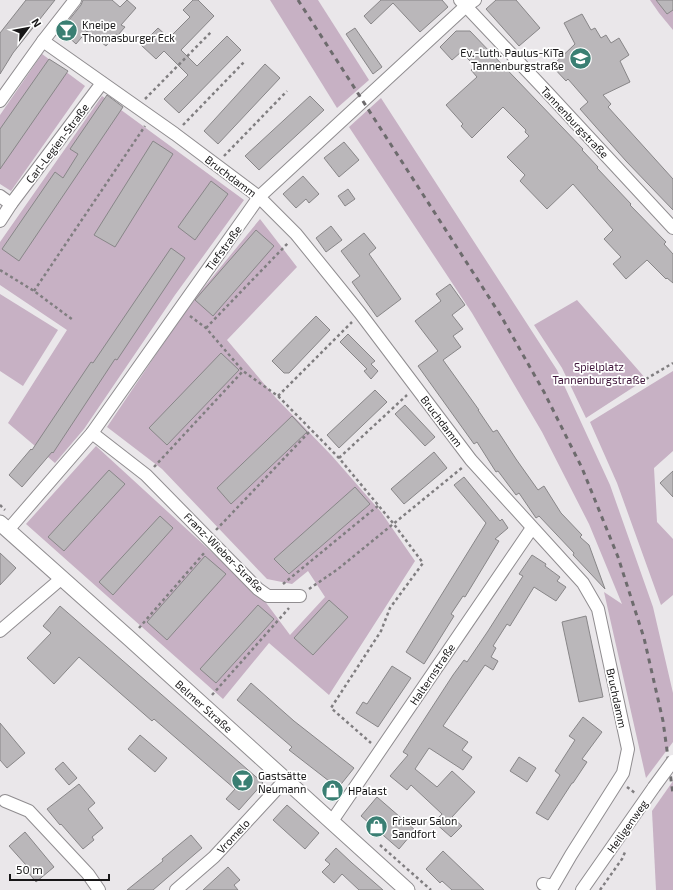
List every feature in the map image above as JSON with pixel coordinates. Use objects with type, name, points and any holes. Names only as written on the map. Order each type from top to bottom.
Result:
[{"type":"street","points":[[0,102],[42,41],[75,0]]},
{"type":"street","name":"Tiefstraße","points":[[4,527],[92,433],[259,197],[467,2]]},
{"type":"street","name":"Tannenburgstraße","points":[[467,2],[673,228]]},
{"type":"street","name":"Bruchdamm","points":[[42,41],[174,134],[259,197],[296,234],[360,313],[471,460],[583,583],[598,609],[628,749],[623,773],[553,886],[543,884]]},
{"type":"street","name":"Carl-Legien-Straße","points":[[0,221],[11,204],[102,83]]},
{"type":"street","points":[[0,196],[11,204]]},
{"type":"street","name":"Franz-Wieber-Straße","points":[[92,433],[146,475],[258,589],[268,596],[300,596]]},
{"type":"street","name":"Belmer Straße","points":[[4,527],[286,779],[407,890]]},
{"type":"street","name":"Halternstraße","points":[[332,821],[532,528]]},
{"type":"street","points":[[0,631],[62,578]]},
{"type":"street","name":"Heiligenweg","points":[[582,890],[673,761]]},
{"type":"street","name":"Vromelo","points":[[176,890],[214,857],[286,779]]},
{"type":"street","points":[[6,801],[29,810],[88,874],[100,890]]},
{"type":"path","points":[[136,108],[212,31]]},
{"type":"path","points":[[174,134],[246,60]]},
{"type":"path","points":[[216,165],[287,91]]},
{"type":"path","points":[[34,291],[151,118]]},
{"type":"path","points":[[206,328],[296,234]]},
{"type":"path","points":[[0,270],[34,291],[73,320]]},
{"type":"path","points":[[180,308],[206,328],[243,371],[278,396],[339,458],[379,505],[423,563],[390,608],[381,631],[331,708],[380,750]]},
{"type":"path","points":[[278,396],[360,313]]},
{"type":"path","points":[[646,379],[673,363]]},
{"type":"path","points":[[146,475],[243,371]]},
{"type":"path","points":[[339,458],[416,386]]},
{"type":"path","points":[[139,628],[211,540],[311,430]]},
{"type":"path","points":[[212,694],[300,596],[338,569],[471,460]]},
{"type":"path","points":[[268,596],[379,505]]},
{"type":"path","points":[[618,780],[635,793],[631,799]]},
{"type":"green space","points":[[270,0],[318,0],[369,80],[337,108]]},
{"type":"green space","points":[[650,0],[673,0],[673,30],[659,13]]},
{"type":"green space","points":[[42,54],[85,86],[11,191],[0,184],[0,115]]},
{"type":"green space","points":[[102,96],[244,200],[175,295],[84,429],[55,463],[8,423],[67,330],[0,285],[0,242]]},
{"type":"green space","points":[[381,98],[557,370],[610,485],[653,607],[673,693],[673,742],[646,778],[604,592],[622,604],[589,524],[542,432],[472,313],[349,127]]},
{"type":"green space","points":[[260,219],[297,267],[227,340],[276,398],[332,456],[381,512],[415,561],[329,695],[269,643],[223,699],[26,524],[96,446],[264,600],[290,635],[325,597],[308,571],[292,584],[267,579],[162,469],[107,427],[188,307]]},
{"type":"green space","points":[[0,294],[58,330],[23,386],[0,371]]},
{"type":"green space","name":"Spielplatz Tannenburgstraße","points":[[577,300],[646,379],[586,418],[562,368],[534,325]]},
{"type":"green space","points":[[673,371],[673,451],[654,468],[657,522],[673,539],[673,595],[661,605],[617,483],[590,422]]},
{"type":"green space","points":[[673,781],[673,890],[656,890],[652,811]]},
{"type":"building","points":[[26,0],[55,0],[13,53],[0,74],[0,33]]},
{"type":"building","points":[[83,0],[112,0],[120,7],[127,0],[136,8],[121,25],[125,27],[118,35],[116,34],[106,46],[87,31],[76,44],[61,30],[81,5]]},
{"type":"building","points":[[193,0],[198,0],[214,16],[181,50],[197,66],[227,36],[241,50],[179,113],[164,99],[188,75],[164,51],[156,59],[141,45],[158,28],[169,38],[190,17],[183,10]]},
{"type":"building","points":[[381,0],[442,0],[448,7],[420,32],[393,3],[371,24],[364,16]]},
{"type":"building","points":[[496,0],[516,0],[540,28],[519,46],[486,9]]},
{"type":"building","points":[[656,0],[673,0],[673,10],[667,14]]},
{"type":"building","points":[[582,14],[591,30],[595,28],[601,38],[606,35],[611,43],[619,38],[629,55],[620,61],[630,82],[603,95],[611,104],[608,107],[673,179],[673,210],[626,161],[580,109],[588,102],[568,79],[566,81],[552,66],[575,44],[564,23]]},
{"type":"building","points":[[355,28],[382,67],[373,74],[346,34]]},
{"type":"building","points":[[456,31],[470,31],[583,149],[582,150],[598,167],[597,168],[631,204],[630,205],[666,242],[664,244],[673,254],[673,283],[667,278],[666,279],[647,260],[626,279],[613,264],[621,257],[604,239],[613,230],[573,184],[547,209],[520,181],[525,175],[507,157],[529,136],[525,132],[526,130],[503,107],[472,138],[461,126],[463,124],[446,105],[477,77],[471,70],[475,66],[461,52],[452,60],[440,47]]},
{"type":"building","points":[[49,59],[68,71],[0,169],[0,129]]},
{"type":"building","points":[[265,64],[280,78],[218,144],[204,131]]},
{"type":"building","points":[[107,95],[123,107],[19,261],[2,249],[55,172],[63,178],[78,154],[70,149]]},
{"type":"building","points":[[310,96],[324,110],[259,170],[245,156]]},
{"type":"building","points":[[153,141],[173,154],[115,247],[94,235]]},
{"type":"building","points":[[344,142],[359,160],[339,177],[324,158]]},
{"type":"building","points":[[303,176],[319,194],[309,203],[306,199],[296,208],[283,194]]},
{"type":"building","points":[[211,181],[228,194],[195,240],[178,227]]},
{"type":"building","points":[[348,189],[355,199],[345,206],[338,196]]},
{"type":"building","points":[[331,226],[342,240],[326,252],[316,238]]},
{"type":"building","points":[[256,230],[274,246],[213,316],[195,300]]},
{"type":"building","points":[[364,233],[376,248],[369,254],[401,299],[377,317],[352,282],[360,276],[341,251]]},
{"type":"building","points":[[171,248],[185,258],[117,360],[115,359],[53,453],[52,452],[22,487],[9,475],[31,449],[32,450],[91,362],[93,363]]},
{"type":"building","points":[[450,284],[465,305],[452,315],[463,329],[453,336],[461,347],[443,360],[493,432],[497,430],[538,490],[544,486],[561,513],[582,535],[580,537],[589,545],[605,589],[539,516],[536,518],[519,493],[516,495],[498,471],[496,472],[477,442],[474,444],[418,366],[438,351],[415,321],[441,301],[436,294]]},
{"type":"building","points":[[316,316],[330,330],[289,373],[284,373],[272,361]]},
{"type":"building","points":[[348,334],[375,361],[371,364],[378,371],[371,379],[364,371],[367,369],[340,342]]},
{"type":"building","points":[[221,353],[239,370],[167,445],[149,428]]},
{"type":"building","points":[[375,390],[387,402],[339,448],[327,435]]},
{"type":"building","points":[[405,405],[435,437],[425,446],[395,414]]},
{"type":"building","points":[[292,416],[307,432],[231,504],[217,488]]},
{"type":"building","points":[[434,452],[447,468],[404,504],[391,489]]},
{"type":"building","points":[[109,470],[125,484],[64,551],[48,537]]},
{"type":"building","points":[[673,471],[673,497],[660,483]]},
{"type":"building","points":[[464,477],[500,521],[502,519],[508,528],[495,539],[499,541],[465,597],[463,596],[451,614],[454,616],[424,664],[406,652],[486,523],[454,485]]},
{"type":"building","points":[[355,487],[370,504],[289,574],[274,559]]},
{"type":"building","points":[[160,516],[173,528],[113,595],[99,582]]},
{"type":"building","points":[[0,553],[16,568],[0,585]]},
{"type":"building","points":[[532,555],[546,564],[545,566],[560,577],[557,581],[566,587],[556,601],[534,587],[510,626],[507,624],[493,646],[496,648],[491,657],[498,661],[493,670],[485,665],[443,726],[468,742],[462,750],[472,757],[463,770],[429,748],[415,769],[437,787],[452,771],[475,792],[452,817],[462,826],[451,837],[434,822],[442,814],[411,785],[407,790],[390,776],[408,755],[403,752],[453,675],[464,660],[467,662],[488,631],[523,576],[519,574]]},
{"type":"building","points":[[205,556],[226,574],[167,640],[147,622]]},
{"type":"building","points":[[329,600],[348,617],[313,655],[294,638]]},
{"type":"building","points":[[258,605],[274,619],[216,683],[200,669]]},
{"type":"building","points":[[60,606],[263,783],[239,810],[226,799],[235,789],[154,719],[152,721],[79,657],[54,684],[27,658],[51,633],[43,626]]},
{"type":"building","points":[[586,616],[603,697],[579,702],[562,622]]},
{"type":"building","points":[[392,666],[411,678],[378,727],[356,713],[363,702],[367,704]]},
{"type":"building","points":[[251,683],[294,721],[354,768],[338,788],[289,750],[292,747],[237,700]]},
{"type":"building","points":[[583,717],[602,732],[582,759],[587,762],[548,820],[536,813],[560,775],[555,771],[575,740],[569,736]]},
{"type":"building","points":[[0,723],[25,753],[7,768],[0,760]]},
{"type":"building","points":[[140,735],[167,758],[155,772],[128,749]]},
{"type":"building","points":[[519,757],[536,768],[527,782],[510,771]]},
{"type":"building","points":[[63,762],[77,778],[69,785],[55,769]]},
{"type":"building","points":[[79,784],[95,803],[88,809],[103,828],[92,837],[94,840],[83,849],[47,809]]},
{"type":"building","points":[[377,797],[415,830],[399,849],[361,816]]},
{"type":"building","points":[[287,805],[319,833],[305,849],[273,820]]},
{"type":"building","points":[[25,832],[54,867],[36,882],[24,867],[26,865],[9,846]]},
{"type":"building","points":[[191,835],[202,848],[153,890],[127,890],[163,861],[162,859]]},
{"type":"building","points":[[336,848],[383,890],[359,890],[342,874],[334,883],[322,872],[330,864],[325,860]]},
{"type":"building","points":[[443,851],[484,890],[452,890],[442,881],[440,883],[426,869]]},
{"type":"building","points":[[228,867],[240,880],[234,885],[238,890],[203,890]]},
{"type":"railway","points":[[298,0],[501,316],[544,392],[582,468],[618,557],[644,638],[663,721],[673,794]]},
{"type":"place","name":"Kneipe Thomasburger Eck","points":[[66,30]]},
{"type":"place","name":"Ev.-luth. Paulus-KiTa Tannenburgstraße","points":[[580,58]]},
{"type":"place","name":"Gastsätte Neumann","points":[[243,781]]},
{"type":"place","name":"HPalast","points":[[333,790]]},
{"type":"place","name":"Friseur Salon Sandfort","points":[[376,826]]}]
